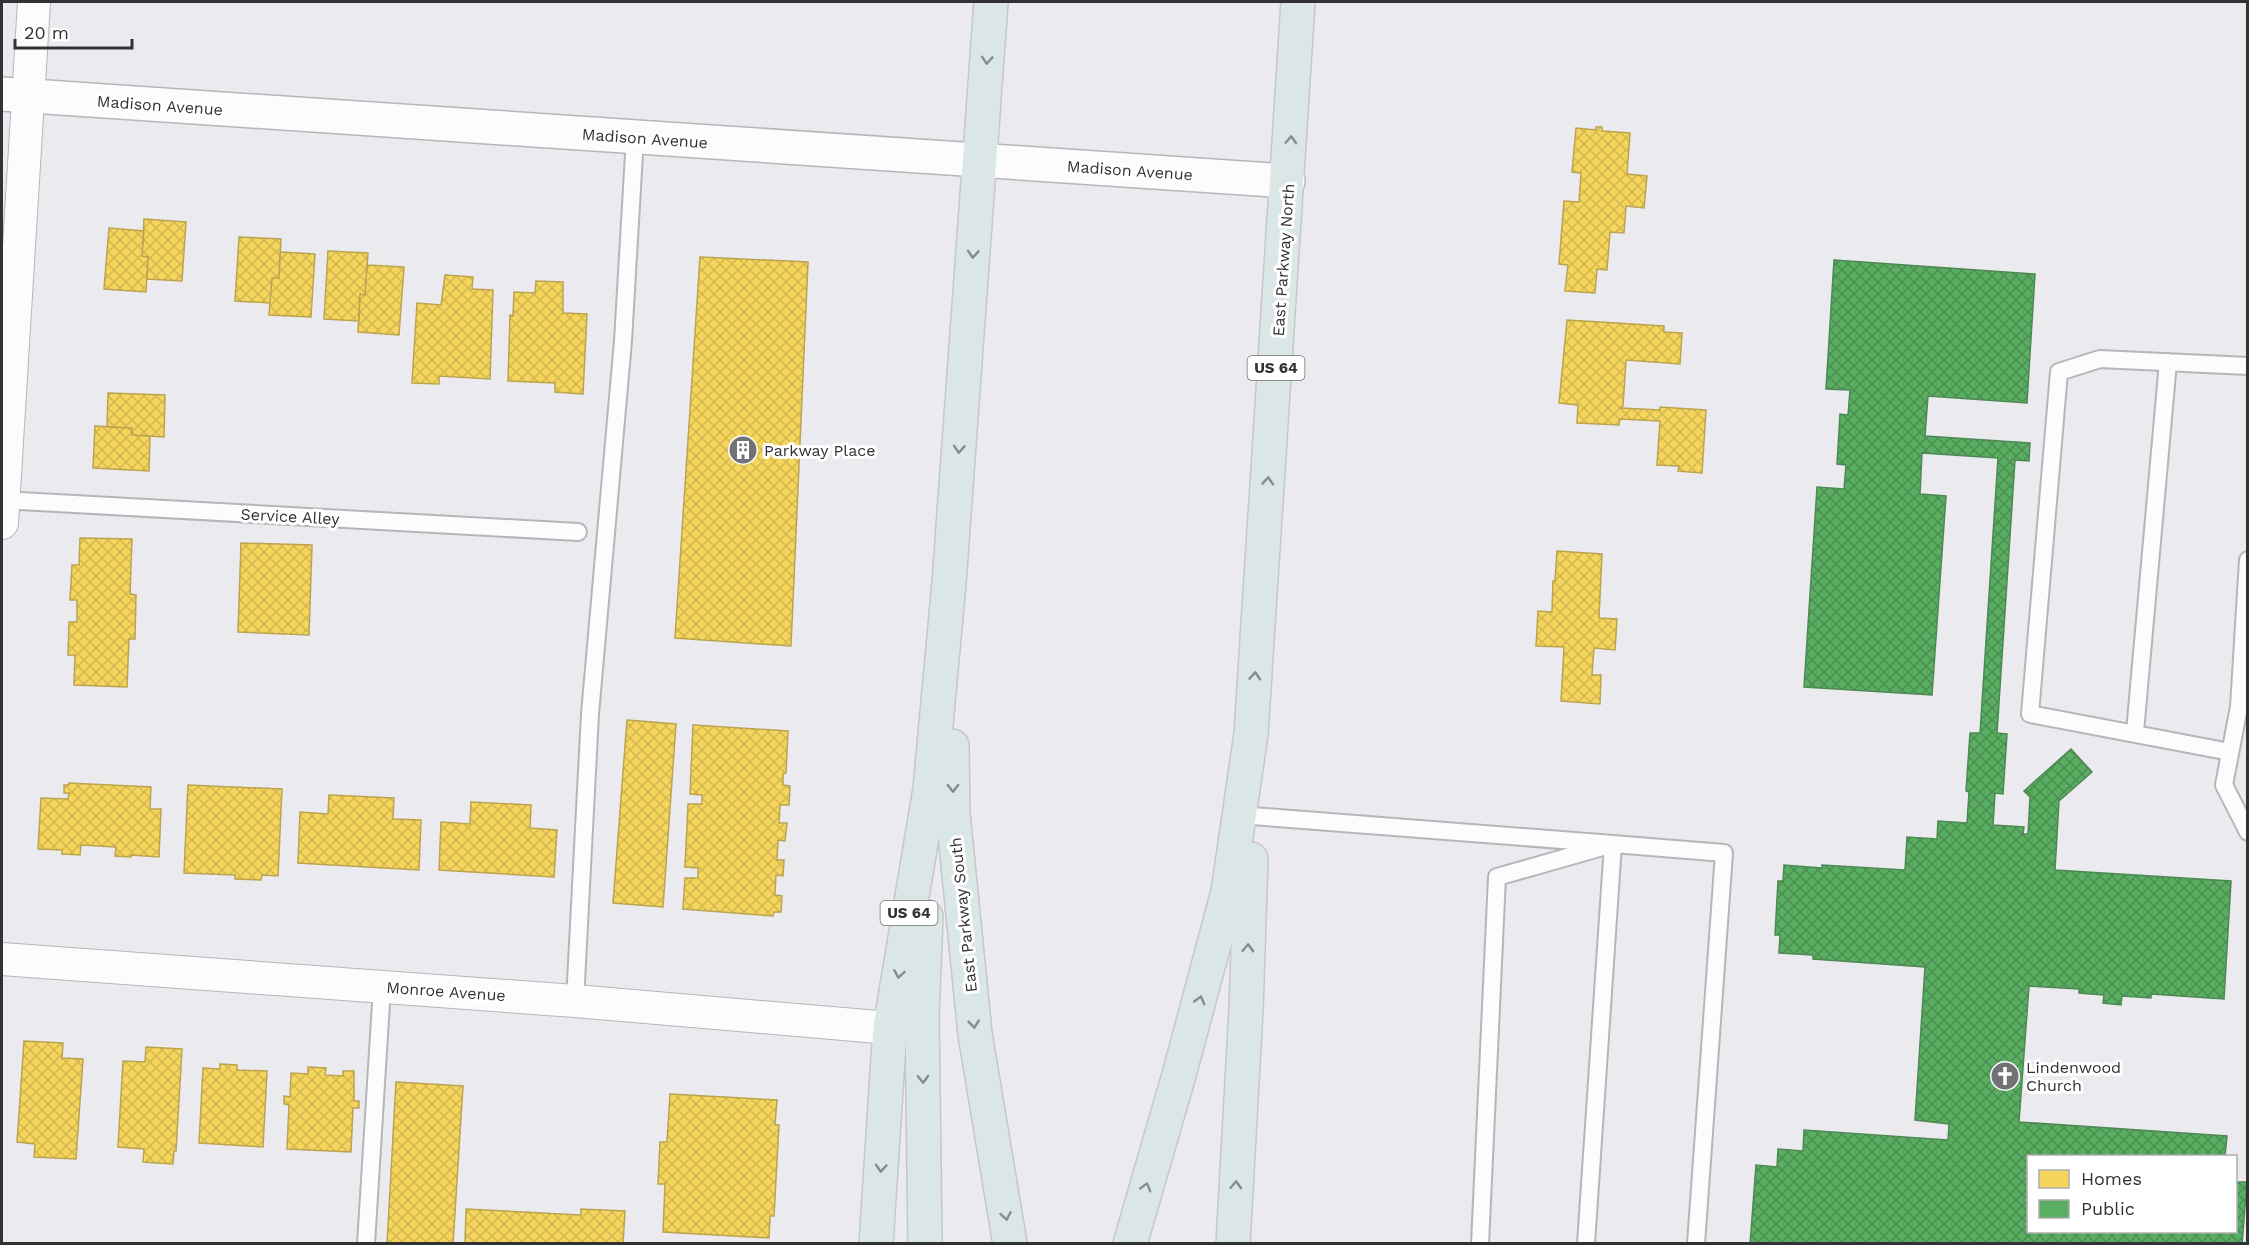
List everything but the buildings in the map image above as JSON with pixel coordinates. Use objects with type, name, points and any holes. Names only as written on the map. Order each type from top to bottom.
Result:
[{"type":"main road","name":"US 64","points":[[876,1244],[890,1028],[930,789],[949,583],[991,2]]},
{"type":"main road","name":"East Parkway North","points":[[1251,734],[1298,2]]},
{"type":"main road","name":"East Parkway South","points":[[949,583],[953,814],[975,1034],[1010,1244]]},
{"type":"main road","name":"US 64","points":[[1233,1244],[1246,1010],[1252,816],[1251,734]]},
{"type":"main road","points":[[1130,1244],[1179,1075],[1228,892],[1251,734]]},
{"type":"main road","points":[[925,1244],[922,1013],[930,789]]},
{"type":"street","points":[[2,508],[15,95],[34,2]]},
{"type":"street","name":"Madison Avenue","points":[[15,95],[1288,181]]},
{"type":"street","name":"Monroe Avenue","points":[[2,959],[574,1001],[890,1028]]},
{"type":"lane","points":[[574,1001],[590,714],[623,341],[635,137]]},
{"type":"lane","points":[[2230,752],[2135,732],[2030,714],[2059,372],[2100,359],[2247,366]]},
{"type":"lane","points":[[2135,732],[2168,362]]},
{"type":"lane","name":"Service Alley","points":[[2,508],[578,532]]},
{"type":"lane","points":[[2247,560],[2239,707],[2224,785],[2247,831]]},
{"type":"lane","points":[[1252,816],[1724,853],[1696,1244]]},
{"type":"lane","points":[[1480,1244],[1497,877],[1613,844]]},
{"type":"lane","points":[[1586,1244],[1613,844]]},
{"type":"lane","points":[[366,1244],[382,987]]},
{"type":"place","name":"Parkway Place","points":[[743,450]]},
{"type":"place","name":"Lindenwood Church","points":[[2005,1076]]}]
